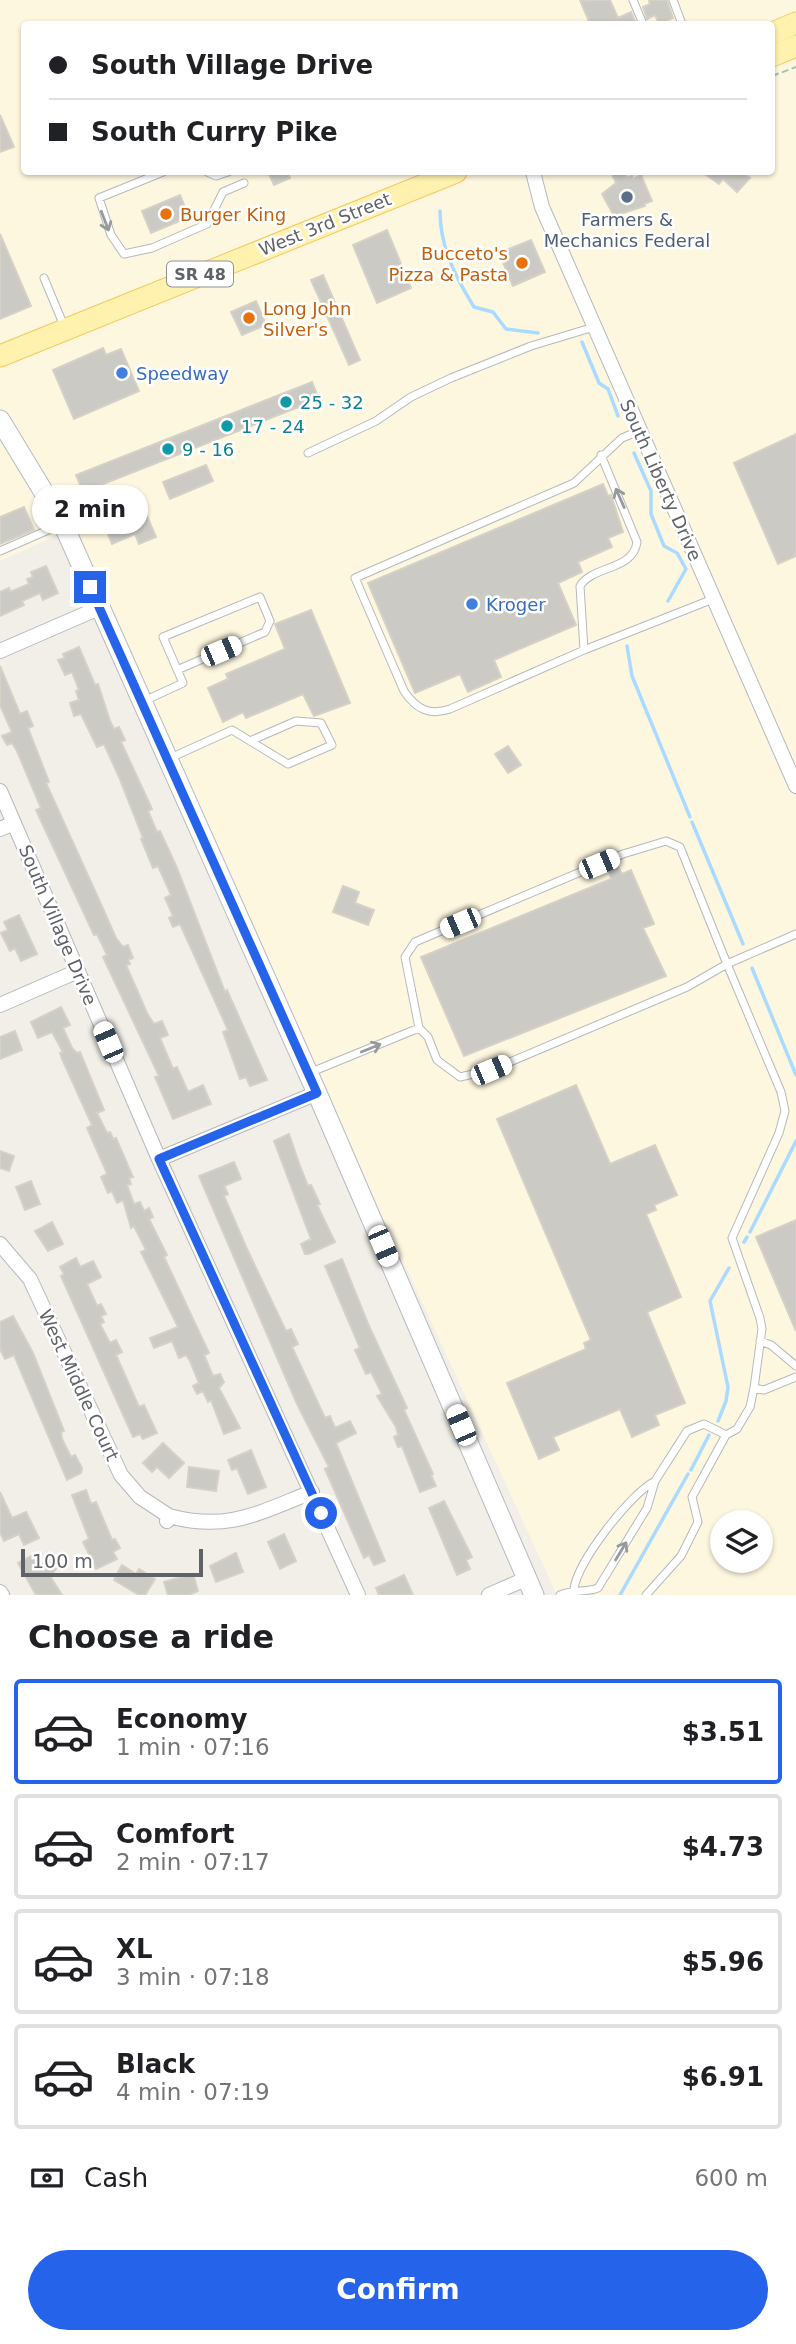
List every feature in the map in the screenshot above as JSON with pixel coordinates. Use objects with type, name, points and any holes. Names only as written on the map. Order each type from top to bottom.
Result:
[{"type":"main road","points":[[775,32],[796,23]]},
{"type":"main road","points":[[775,55],[796,46]]},
{"type":"main road","name":"West 3rd Street","points":[[0,356],[449,175]]},
{"type":"main road","points":[[0,420],[63,524],[317,1093],[531,1587]]},
{"type":"street","name":"South Liberty Drive","points":[[534,175],[542,207],[796,786]]},
{"type":"street","points":[[0,651],[99,608]]},
{"type":"street","name":"South Village Drive","points":[[0,791],[7,826],[78,971],[159,1159],[359,1595]]},
{"type":"street","points":[[0,1004],[78,971]]},
{"type":"street","points":[[159,1159],[317,1093]]},
{"type":"street","name":"West Middle Court","points":[[0,1244],[30,1279],[121,1475],[140,1497],[168,1519],[214,1524],[244,1519],[312,1492]]},
{"type":"street","points":[[489,1595],[531,1587]]},
{"type":"lane","points":[[633,0],[642,21]]},
{"type":"lane","points":[[673,0],[681,21]]},
{"type":"lane","points":[[156,175],[99,198],[111,235],[124,254],[152,248],[207,224],[223,192],[244,183]]},
{"type":"lane","points":[[44,278],[65,329]]},
{"type":"lane","points":[[308,453],[376,421],[411,397],[451,378],[531,346],[594,327]]},
{"type":"lane","points":[[639,431],[622,438],[574,483],[355,578],[404,691],[412,703],[424,711],[437,713],[584,650],[713,599]]},
{"type":"lane","points":[[584,650],[580,586],[588,577],[628,558],[637,542],[601,455]]},
{"type":"lane","points":[[0,551],[63,524]]},
{"type":"lane","points":[[141,702],[183,683],[177,670],[163,637],[260,597],[270,621],[265,632],[177,670]]},
{"type":"lane","points":[[167,759],[232,730],[250,741],[288,764],[332,745],[321,723],[296,721],[250,741]]},
{"type":"lane","points":[[646,1595],[681,1556],[698,1517],[692,1497],[726,1435],[737,1429],[750,1407],[760,1341],[760,1318],[732,1238],[779,1132],[785,1111],[781,1092],[727,964],[680,847],[666,841],[622,854],[415,942],[405,957],[419,1028],[428,1037],[437,1060],[460,1077],[491,1070],[687,987],[727,964],[796,934]]},
{"type":"lane","points":[[308,1073],[419,1028]]},
{"type":"lane","points":[[760,1341],[771,1345],[796,1366]]},
{"type":"lane","points":[[754,1388],[771,1388],[796,1377]]},
{"type":"lane","points":[[574,1589],[575,1577],[612,1522],[633,1495],[654,1480],[692,1427],[704,1424],[726,1435]]},
{"type":"lane","points":[[560,1595],[574,1589],[587,1592],[598,1588],[647,1508],[654,1480]]},
{"type":"lane","points":[[574,1589],[582,1595]]},
{"type":"path","points":[[775,75],[796,67]]},
{"type":"shaded area","points":[[0,0],[796,0],[796,1595],[557,1595],[218,859],[62,533],[0,561]]},
{"type":"building","points":[[580,0],[610,0],[618,18],[631,12],[635,21],[589,21]]},
{"type":"building","points":[[649,0],[667,0],[673,18],[658,21],[655,15],[647,19],[643,7],[650,4]]},
{"type":"building","points":[[0,115],[14,147],[0,152]]},
{"type":"building","points":[[269,175],[288,175],[290,178],[274,185]]},
{"type":"building","name":"Farmers & Mechanics Federal","points":[[612,175],[626,175],[627,178],[632,176],[633,179],[641,175],[652,201],[614,216],[602,194],[616,183]]},
{"type":"building","points":[[706,175],[746,175],[750,178],[737,192],[723,179],[719,184]]},
{"type":"building","name":"Burger King","points":[[180,195],[189,217],[151,233],[142,211]]},
{"type":"building","points":[[387,230],[411,288],[377,303],[353,245]]},
{"type":"building","points":[[0,234],[31,306],[0,319]]},
{"type":"building","name":"Bucceto's Pizza & Pasta","points":[[531,240],[545,272],[513,286],[499,253]]},
{"type":"building","points":[[323,275],[360,360],[349,365],[311,280]]},
{"type":"building","name":"Long John Silver's","points":[[256,301],[266,325],[242,335],[231,312]]},
{"type":"building","name":"Speedway","points":[[103,348],[106,355],[121,349],[139,391],[74,419],[53,370]]},
{"type":"building","points":[[312,382],[319,399],[83,492],[76,475]]},
{"type":"building","points":[[796,434],[796,556],[778,564],[734,463]]},
{"type":"building","points":[[206,465],[213,481],[170,499],[163,482]]},
{"type":"building","name":"Kroger","points":[[603,484],[608,496],[611,495],[623,532],[608,538],[612,547],[578,562],[582,572],[558,583],[576,625],[494,660],[501,677],[468,692],[460,674],[415,693],[368,583]]},
{"type":"building","points":[[24,507],[34,530],[0,544],[0,517]]},
{"type":"building","points":[[144,509],[156,537],[139,544],[135,534],[112,544],[105,527]]},
{"type":"building","points":[[46,566],[58,593],[43,600],[40,593],[22,601],[24,605],[0,616],[0,592],[9,588],[10,592],[29,584],[27,579],[33,577],[31,572]]},
{"type":"building","points":[[311,610],[350,703],[314,716],[303,694],[246,718],[243,712],[223,722],[208,688],[228,679],[226,674],[285,649],[275,624]]},
{"type":"building","points":[[79,647],[95,685],[98,684],[110,721],[114,729],[119,727],[125,740],[121,742],[152,809],[148,811],[177,868],[225,992],[227,990],[267,1080],[250,1086],[246,1077],[240,1079],[223,1032],[228,1030],[180,924],[173,927],[169,918],[173,916],[165,898],[171,895],[158,866],[153,868],[104,744],[97,747],[81,714],[74,716],[70,703],[79,700],[76,691],[79,690],[72,672],[65,675],[58,660],[65,658],[63,654]]},
{"type":"building","points":[[0,666],[20,714],[27,711],[33,726],[28,728],[49,782],[46,783],[116,938],[123,947],[128,945],[133,958],[128,960],[130,964],[126,965],[147,1013],[154,1024],[162,1021],[168,1035],[160,1038],[173,1069],[177,1067],[188,1092],[203,1085],[211,1104],[173,1119],[155,1077],[159,1076],[103,957],[107,955],[97,934],[94,935],[36,810],[41,808],[17,751],[12,743],[7,745],[2,736],[12,732],[0,705]]},
{"type":"building","points":[[508,746],[521,765],[508,773],[495,754]]},
{"type":"building","points":[[617,865],[622,874],[631,870],[654,924],[643,928],[666,976],[464,1056],[421,957],[611,879],[608,868]]},
{"type":"building","points":[[343,886],[359,892],[355,903],[374,910],[368,925],[333,912]]},
{"type":"building","points":[[19,915],[37,954],[21,961],[15,948],[10,951],[1,933],[8,930],[4,922]]},
{"type":"building","points":[[61,1007],[70,1025],[63,1028],[72,1048],[77,1053],[80,1052],[104,1110],[97,1113],[107,1133],[110,1132],[113,1139],[116,1138],[133,1177],[129,1178],[131,1184],[127,1185],[134,1204],[140,1202],[144,1211],[149,1208],[153,1217],[149,1219],[167,1255],[164,1257],[209,1353],[204,1355],[213,1376],[220,1374],[224,1382],[219,1388],[240,1428],[224,1434],[211,1400],[208,1402],[203,1391],[197,1394],[193,1386],[199,1383],[190,1361],[186,1355],[179,1358],[172,1341],[154,1348],[150,1338],[178,1327],[141,1252],[146,1250],[134,1226],[131,1228],[123,1200],[117,1203],[112,1191],[108,1193],[101,1177],[107,1174],[87,1128],[92,1125],[62,1059],[60,1053],[63,1052],[52,1032],[38,1038],[31,1022]]},
{"type":"building","points":[[15,1031],[22,1050],[0,1059],[0,1037]]},
{"type":"building","points":[[576,1085],[610,1164],[655,1145],[677,1195],[654,1205],[656,1210],[646,1214],[681,1297],[647,1312],[685,1403],[655,1415],[659,1425],[632,1437],[620,1409],[553,1437],[559,1450],[539,1459],[507,1383],[586,1349],[584,1343],[591,1340],[497,1119]]},
{"type":"building","points":[[289,1134],[308,1186],[311,1185],[320,1204],[317,1205],[335,1242],[309,1254],[305,1254],[301,1244],[311,1239],[274,1141]]},
{"type":"building","points":[[0,1151],[14,1156],[9,1171],[0,1168]]},
{"type":"building","points":[[234,1162],[241,1179],[224,1186],[228,1194],[224,1196],[247,1249],[286,1331],[291,1329],[298,1344],[292,1347],[325,1418],[330,1416],[335,1428],[350,1421],[356,1433],[336,1443],[385,1561],[374,1565],[369,1555],[364,1558],[325,1469],[329,1467],[297,1404],[199,1176]]},
{"type":"building","points":[[31,1181],[40,1204],[25,1210],[16,1187]]},
{"type":"building","points":[[796,1220],[796,1331],[756,1237]]},
{"type":"building","points":[[52,1222],[63,1244],[48,1251],[35,1231]]},
{"type":"building","points":[[76,1258],[80,1267],[93,1261],[101,1277],[87,1284],[97,1306],[101,1304],[106,1314],[101,1316],[104,1322],[100,1324],[110,1343],[116,1340],[122,1352],[116,1355],[139,1407],[144,1405],[157,1433],[143,1439],[140,1434],[133,1437],[61,1276],[64,1274],[60,1267]]},
{"type":"building","points":[[342,1259],[433,1474],[431,1475],[436,1486],[420,1492],[402,1446],[398,1447],[394,1437],[398,1435],[396,1427],[377,1396],[382,1394],[371,1372],[366,1374],[355,1350],[360,1348],[325,1266]]},
{"type":"building","points":[[13,1316],[33,1353],[64,1431],[61,1432],[62,1439],[71,1457],[75,1455],[82,1468],[81,1473],[67,1480],[14,1355],[5,1359],[0,1349],[0,1322]]},
{"type":"building","points":[[163,1443],[184,1463],[169,1478],[157,1467],[152,1472],[143,1463]]},
{"type":"building","points":[[251,1450],[266,1487],[248,1494],[237,1468],[232,1470],[228,1460]]},
{"type":"building","points":[[189,1467],[219,1471],[216,1491],[187,1487]]},
{"type":"building","points":[[86,1490],[91,1504],[96,1502],[112,1540],[115,1539],[120,1548],[113,1552],[117,1559],[96,1569],[83,1542],[89,1539],[72,1495]]},
{"type":"building","points":[[0,1492],[12,1518],[26,1512],[39,1538],[24,1545],[19,1534],[4,1541],[0,1532]]},
{"type":"building","points":[[444,1501],[472,1557],[466,1560],[470,1569],[457,1575],[429,1508]]},
{"type":"building","points":[[284,1534],[296,1561],[280,1569],[268,1542]]},
{"type":"building","points":[[236,1553],[243,1572],[216,1582],[210,1566]]},
{"type":"building","points":[[35,1554],[41,1565],[51,1560],[56,1569],[50,1576],[62,1595],[36,1595],[18,1563]]},
{"type":"building","points":[[122,1565],[136,1574],[139,1569],[155,1579],[145,1595],[139,1595],[114,1580]]},
{"type":"building","points":[[193,1574],[198,1591],[189,1595],[168,1595],[164,1582]]},
{"type":"building","points":[[404,1575],[413,1595],[379,1595],[376,1588]]},
{"type":"waterway","points":[[440,211],[443,237],[450,261],[474,307],[493,312],[506,329],[538,333]]},
{"type":"waterway","points":[[582,342],[599,383],[608,389],[618,416]]},
{"type":"waterway","points":[[634,453],[651,491],[651,514],[664,546],[677,553],[686,569],[668,601]]},
{"type":"waterway","points":[[627,646],[632,676],[690,817]]},
{"type":"waterway","points":[[692,822],[743,944]]},
{"type":"waterway","points":[[752,968],[796,1075]]},
{"type":"waterway","points":[[750,1232],[796,1141]]},
{"type":"waterway","points":[[744,1242],[747,1237]]},
{"type":"waterway","points":[[718,1421],[728,1387],[710,1301],[729,1268]]},
{"type":"waterway","points":[[691,1470],[709,1435]]},
{"type":"waterway","points":[[620,1595],[688,1474]]},
{"type":"place","name":"Farmers & Mechanics Federal","points":[[627,197]]},
{"type":"place","name":"Burger King","points":[[166,214]]},
{"type":"place","name":"Bucceto's Pizza & Pasta","points":[[522,263]]},
{"type":"place","name":"Long John Silver's","points":[[249,318]]},
{"type":"place","name":"Speedway","points":[[122,373]]},
{"type":"place","name":"25 - 32","points":[[286,402]]},
{"type":"place","name":"17 - 24","points":[[227,426]]},
{"type":"place","name":"9 - 16","points":[[168,449]]},
{"type":"place","name":"Kroger","points":[[472,604]]},
{"type":"route","points":[[90,587],[317,1093],[159,1159],[321,1513]]}]
